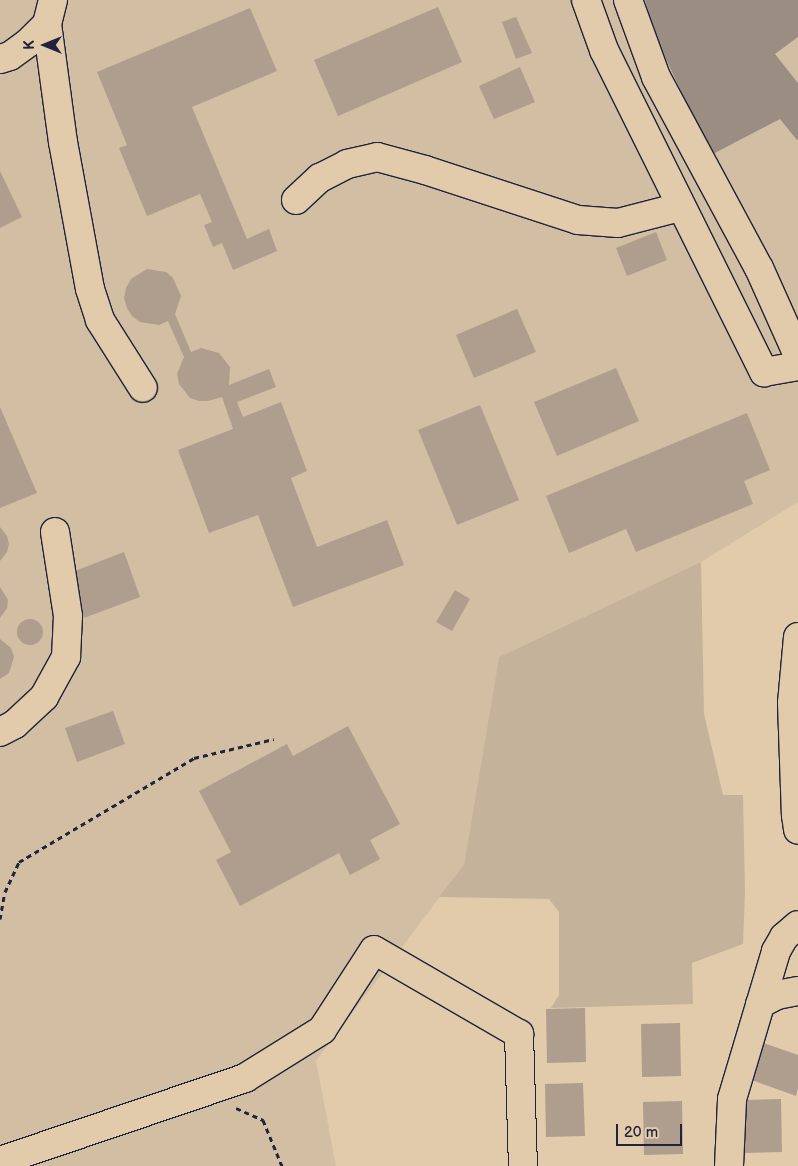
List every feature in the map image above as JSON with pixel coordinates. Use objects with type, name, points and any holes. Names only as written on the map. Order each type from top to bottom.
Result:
[{"type":"lane","points":[[586,0],[604,50],[680,207],[764,372],[798,366]]},
{"type":"lane","points":[[628,0],[656,77],[759,268],[798,356]]},
{"type":"lane","points":[[0,59],[10,56],[29,42],[50,12]]},
{"type":"lane","points":[[50,12],[63,142],[90,289],[100,320],[142,388]]},
{"type":"lane","points":[[296,200],[320,178],[347,164],[377,157],[424,170],[578,220],[618,223],[680,207]]},
{"type":"lane","points":[[0,732],[14,724],[44,697],[66,657],[68,616],[55,532]]},
{"type":"lane","points":[[798,638],[792,703],[798,830]]},
{"type":"lane","points":[[729,1166],[732,1099],[776,951],[784,937],[797,926]]},
{"type":"lane","points":[[0,1161],[245,1078],[322,1030],[374,950],[519,1034],[523,1166]]},
{"type":"lane","points":[[772,966],[786,983],[798,991]]},
{"type":"lane","points":[[760,1004],[777,995],[798,991]]},
{"type":"path","points":[[0,919],[5,892],[19,862],[194,758],[274,739]]},
{"type":"path","points":[[199,1094],[263,1120],[282,1166]]},
{"type":"shaded area","points":[[0,0],[645,0],[656,38],[780,119],[798,139],[798,502],[701,562],[499,657],[464,865],[316,1061],[336,1166],[0,1166]]},
{"type":"shaded area","points":[[645,0],[798,0],[798,37],[775,54],[798,83],[798,139],[780,119],[711,155],[656,38]]},
{"type":"shaded area","points":[[798,37],[798,83],[775,54]]},
{"type":"shaded area","points":[[701,562],[704,714],[723,795],[743,795],[745,892],[743,944],[692,963],[693,1004],[551,1008],[559,995],[559,912],[549,899],[439,897],[464,865],[499,657]]},
{"type":"building","points":[[438,7],[462,62],[338,116],[314,60]]},
{"type":"building","points":[[250,8],[277,71],[192,107],[247,239],[269,229],[277,251],[233,270],[222,243],[213,247],[204,225],[212,222],[200,194],[147,216],[119,148],[127,145],[97,72]]},
{"type":"building","points":[[516,17],[532,53],[516,59],[502,22]]},
{"type":"building","points":[[520,67],[535,102],[494,119],[479,86]]},
{"type":"building","points":[[0,171],[22,217],[0,228]]},
{"type":"building","points":[[656,232],[667,260],[627,276],[616,248]]},
{"type":"building","points":[[147,269],[166,272],[173,278],[181,296],[175,314],[191,352],[201,348],[219,353],[230,367],[229,385],[269,369],[276,387],[237,402],[243,417],[281,402],[307,471],[291,478],[317,547],[387,520],[404,565],[293,607],[258,515],[209,533],[178,450],[233,429],[222,397],[208,401],[199,401],[190,398],[179,384],[177,374],[184,357],[168,321],[159,325],[140,322],[132,316],[127,308],[124,298],[126,288],[131,279]]},
{"type":"building","points":[[517,309],[536,352],[474,378],[456,335]]},
{"type":"building","points":[[616,368],[639,421],[557,456],[534,402]]},
{"type":"building","points":[[480,405],[519,500],[457,525],[418,430]]},
{"type":"building","points":[[0,407],[37,493],[0,508]]},
{"type":"building","points":[[747,413],[770,470],[744,481],[753,504],[636,552],[626,529],[569,553],[546,496]]},
{"type":"building","points":[[0,527],[7,536],[9,544],[7,552],[0,561]]},
{"type":"building","points":[[124,552],[140,597],[84,618],[67,574]]},
{"type":"building","points":[[0,587],[8,600],[7,608],[0,618]]},
{"type":"building","points":[[455,590],[470,599],[452,631],[436,622]]},
{"type":"building","points":[[30,619],[39,623],[43,632],[39,641],[30,645],[21,641],[17,632],[21,623]]},
{"type":"building","points":[[0,639],[11,648],[14,657],[9,673],[0,679]]},
{"type":"building","points":[[113,711],[125,744],[77,762],[65,728]]},
{"type":"building","points":[[348,726],[400,824],[370,840],[380,859],[350,875],[339,853],[240,906],[216,860],[231,852],[199,791],[287,744],[293,756]]},
{"type":"building","points":[[585,1008],[586,1062],[547,1063],[546,1009]]},
{"type":"building","points":[[680,1023],[681,1076],[642,1077],[641,1024]]},
{"type":"building","points":[[758,1041],[798,1055],[798,1088],[796,1096],[746,1078]]},
{"type":"building","points":[[583,1083],[585,1136],[546,1137],[545,1084]]},
{"type":"building","points":[[781,1099],[782,1152],[743,1153],[742,1100]]},
{"type":"building","points":[[682,1101],[683,1154],[644,1155],[643,1102]]}]
